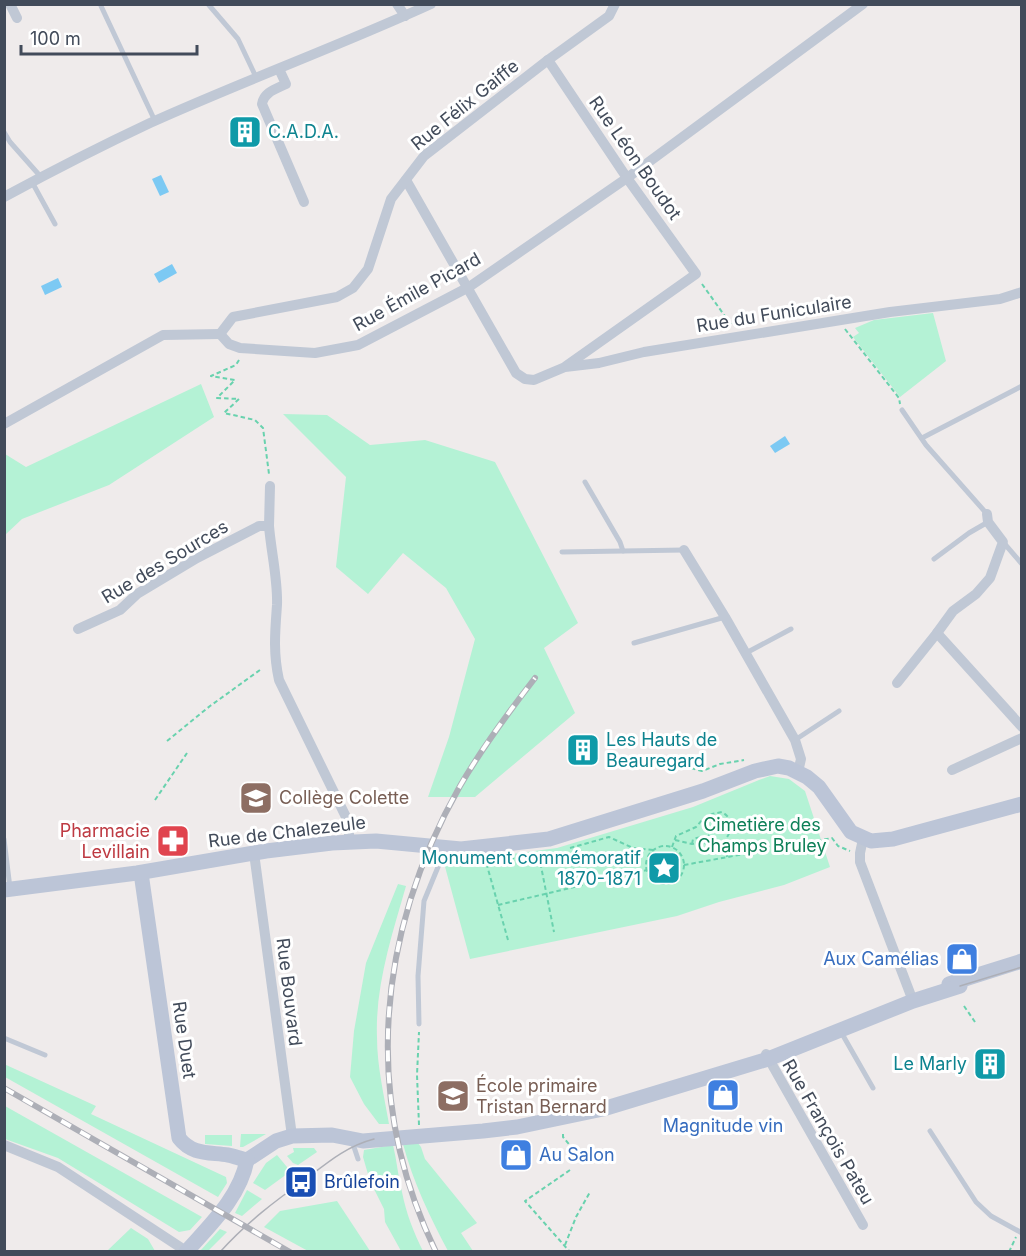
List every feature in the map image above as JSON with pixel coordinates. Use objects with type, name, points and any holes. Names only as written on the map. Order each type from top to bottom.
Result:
[{"type":"street","points":[[10,4],[17,18]]},
{"type":"street","points":[[397,4],[405,16]]},
{"type":"street","points":[[4,197],[71,161],[155,121],[431,4]]},
{"type":"street","name":"Rue Félix Gaiffe","points":[[220,334],[233,316],[337,297],[353,288],[368,269],[392,199],[424,156],[609,16],[615,4]]},
{"type":"street","name":"Rue Émile Picard","points":[[240,348],[315,353],[358,345],[469,286],[627,178],[863,4]]},
{"type":"street","name":"Rue Léon Boudot","points":[[548,60],[627,178],[696,274]]},
{"type":"street","points":[[279,69],[286,84],[267,94],[262,104],[304,202]]},
{"type":"street","points":[[406,180],[469,286]]},
{"type":"street","points":[[564,367],[696,274]]},
{"type":"street","name":"Rue du Funiculaire","points":[[469,286],[516,373],[525,379],[534,380],[564,367],[599,363],[644,352],[838,320],[978,303],[1022,292]]},
{"type":"street","points":[[4,424],[163,335],[220,334],[229,344],[240,348]]},
{"type":"street","points":[[270,486],[269,526],[277,604],[274,634],[279,680],[347,819],[350,842]]},
{"type":"street","points":[[897,682],[953,611],[976,594],[990,578],[1003,542],[988,518]]},
{"type":"street","name":"Rue des Sources","points":[[78,629],[120,610],[136,594],[197,558],[259,526],[269,526]]},
{"type":"street","points":[[684,550],[795,740],[801,759],[798,772],[819,788],[851,832],[863,839],[881,841],[1022,804]]},
{"type":"street","points":[[937,633],[1022,727]]},
{"type":"street","points":[[952,770],[1022,738]]},
{"type":"street","name":"Rue de Chalezeule","points":[[7,890],[141,873],[254,853],[350,842],[376,841],[474,849],[549,839],[765,768],[778,766],[798,772]]},
{"type":"street","points":[[863,839],[860,862],[911,999]]},
{"type":"street","name":"Rue Bouvard","points":[[254,853],[292,1136]]},
{"type":"street","name":"Rue Duet","points":[[141,873],[179,1138],[184,1144],[202,1153],[229,1155],[247,1161]]},
{"type":"street","points":[[351,1138],[374,1133],[482,1126],[550,1116],[606,1103],[767,1056],[911,999],[1022,961]]},
{"type":"street","points":[[4,1145],[58,1167],[186,1251],[201,1237],[231,1199],[247,1161],[276,1141],[292,1136],[332,1135],[363,1141],[517,1127],[564,1118],[684,1086],[840,1030],[911,999]]},
{"type":"street","name":"Rue François Pateu","points":[[767,1056],[863,1226]]},
{"type":"lane","points":[[102,4],[155,121]]},
{"type":"lane","points":[[208,4],[237,39],[257,79]]},
{"type":"lane","points":[[4,132],[37,179],[55,224]]},
{"type":"lane","points":[[922,438],[1022,386]]},
{"type":"lane","points":[[902,410],[988,518],[934,559]]},
{"type":"lane","points":[[585,482],[623,550]]},
{"type":"lane","points":[[1003,542],[1022,564]]},
{"type":"lane","points":[[562,552],[684,550]]},
{"type":"lane","points":[[634,643],[725,617]]},
{"type":"lane","points":[[746,653],[791,628]]},
{"type":"lane","points":[[795,740],[839,711]]},
{"type":"lane","points":[[4,839],[7,890]]},
{"type":"lane","points":[[419,1024],[418,976],[424,901],[446,848]]},
{"type":"lane","points":[[840,1030],[873,1088]]},
{"type":"lane","points":[[4,1038],[45,1055]]},
{"type":"lane","points":[[930,1131],[976,1202],[991,1216],[1020,1233]]},
{"type":"lane","points":[[351,1138],[358,1159]]},
{"type":"path","points":[[696,274],[738,337]]},
{"type":"path","points":[[838,320],[899,398],[902,410]]},
{"type":"path","points":[[240,348],[236,365],[211,376],[235,381],[217,398],[239,399],[224,413],[255,420],[263,428],[270,486]]},
{"type":"path","points":[[167,741],[260,670]]},
{"type":"path","points":[[155,800],[187,753]]},
{"type":"path","points":[[691,768],[702,771],[720,764],[748,760]]},
{"type":"path","points":[[672,848],[676,836],[696,827],[703,819],[722,812],[732,823],[732,831],[724,842],[727,857]]},
{"type":"path","points":[[718,813],[719,826]]},
{"type":"path","points":[[719,826],[732,831]]},
{"type":"path","points":[[706,838],[719,826]]},
{"type":"path","points":[[565,849],[609,837],[633,848],[653,850]]},
{"type":"path","points":[[692,844],[693,839],[699,837],[706,838],[712,843]]},
{"type":"path","points":[[684,865],[832,838],[838,846],[850,851]]},
{"type":"path","points":[[675,840],[692,844],[724,842]]},
{"type":"path","points":[[659,847],[672,848],[681,855],[684,865],[679,878],[668,884],[656,882],[651,878],[646,870],[646,860],[653,850],[659,847]]},
{"type":"path","points":[[538,850],[554,932]]},
{"type":"path","points":[[508,940],[486,862],[547,853]]},
{"type":"path","points":[[498,905],[646,870]]},
{"type":"path","points":[[964,1006],[975,1022]]},
{"type":"path","points":[[418,1125],[419,1024]]},
{"type":"path","points":[[563,1134],[572,1148],[569,1152],[575,1162]]},
{"type":"path","points":[[570,1170],[525,1201],[570,1251]]},
{"type":"path","points":[[565,1245],[576,1217],[590,1192]]},
{"type":"path","points":[[1009,1251],[1020,1233]]},
{"type":"green space","points":[[933,313],[946,361],[900,397],[853,337],[859,333],[855,328],[874,320]]},
{"type":"green space","points":[[201,384],[214,417],[109,485],[22,519],[5,535],[5,454],[26,467]]},
{"type":"green space","points":[[283,414],[327,415],[370,445],[425,440],[495,462],[578,623],[544,648],[575,713],[475,797],[428,797],[449,737],[475,639],[446,588],[403,553],[368,594],[336,567],[346,477]]},
{"type":"green space","name":"Cimetière des Champs Bruley","points":[[770,776],[789,779],[805,791],[830,867],[784,885],[677,916],[470,959],[444,863],[557,848],[693,807]]},
{"type":"green space","points":[[398,884],[406,886],[386,961],[377,1018],[378,1059],[389,1124],[379,1124],[364,1104],[350,1077],[354,1031],[366,963]]},
{"type":"green space","points":[[4,1064],[96,1106],[91,1114],[226,1177],[227,1183],[218,1197],[5,1077]]},
{"type":"green space","points":[[5,1106],[202,1217],[190,1230],[179,1232],[58,1158],[5,1139]]},
{"type":"green space","points":[[241,1134],[266,1134],[240,1147]]},
{"type":"green space","points":[[205,1135],[232,1135],[232,1146],[205,1144]]},
{"type":"green space","points":[[417,1142],[425,1159],[477,1223],[461,1233],[473,1251],[448,1251],[441,1238],[417,1186],[403,1144]]},
{"type":"green space","points":[[393,1145],[406,1208],[423,1251],[401,1251],[385,1222],[384,1209],[370,1181],[363,1157],[364,1150]]},
{"type":"green space","points":[[293,1148],[314,1148],[317,1152],[298,1165],[287,1156],[294,1152]]},
{"type":"green space","points":[[277,1155],[287,1167],[287,1174],[265,1190],[253,1183],[266,1163]]},
{"type":"green space","points":[[247,1190],[262,1199],[242,1216],[235,1213]]},
{"type":"green space","points":[[337,1201],[370,1251],[308,1251],[264,1227],[280,1211]]},
{"type":"green space","points":[[131,1228],[148,1239],[155,1251],[107,1251]]},
{"type":"green space","points":[[220,1229],[227,1232],[208,1251],[200,1251]]},
{"type":"water","points":[[161,175],[169,192],[160,196],[152,179]]},
{"type":"water","points":[[172,264],[177,273],[159,283],[154,274]]},
{"type":"water","points":[[58,278],[62,287],[45,295],[41,286]]},
{"type":"water","points":[[785,436],[790,444],[775,453],[770,446]]},
{"type":"tram line","points":[[960,986],[1022,967]]},
{"type":"tram line","points":[[220,1252],[261,1213],[330,1161],[346,1150],[374,1139]]},
{"type":"railway","points":[[436,1252],[412,1194],[396,1135],[389,1076],[389,1016],[396,957],[411,899],[432,842],[468,772],[535,678]]},
{"type":"railway","points":[[4,1088],[290,1252]]},
{"type":"place","name":"C.A.D.A.","points":[[245,132]]},
{"type":"place","name":"Les Hauts de Beauregard","points":[[583,750]]},
{"type":"place","name":"Collège Colette","points":[[256,798]]},
{"type":"place","name":"Pharmacie Levillain","points":[[173,841]]},
{"type":"place","name":"Monument commémoratif 1870-1871","points":[[664,868]]},
{"type":"place","name":"Aux Camélias","points":[[962,959]]},
{"type":"place","name":"Le Marly","points":[[990,1064]]},
{"type":"place","name":"Magnitude vin","points":[[723,1095]]},
{"type":"place","name":"École primaire Tristan Bernard","points":[[453,1096]]},
{"type":"place","name":"Au Salon","points":[[516,1155]]},
{"type":"place","name":"Brûlefoin","points":[[301,1182]]}]
